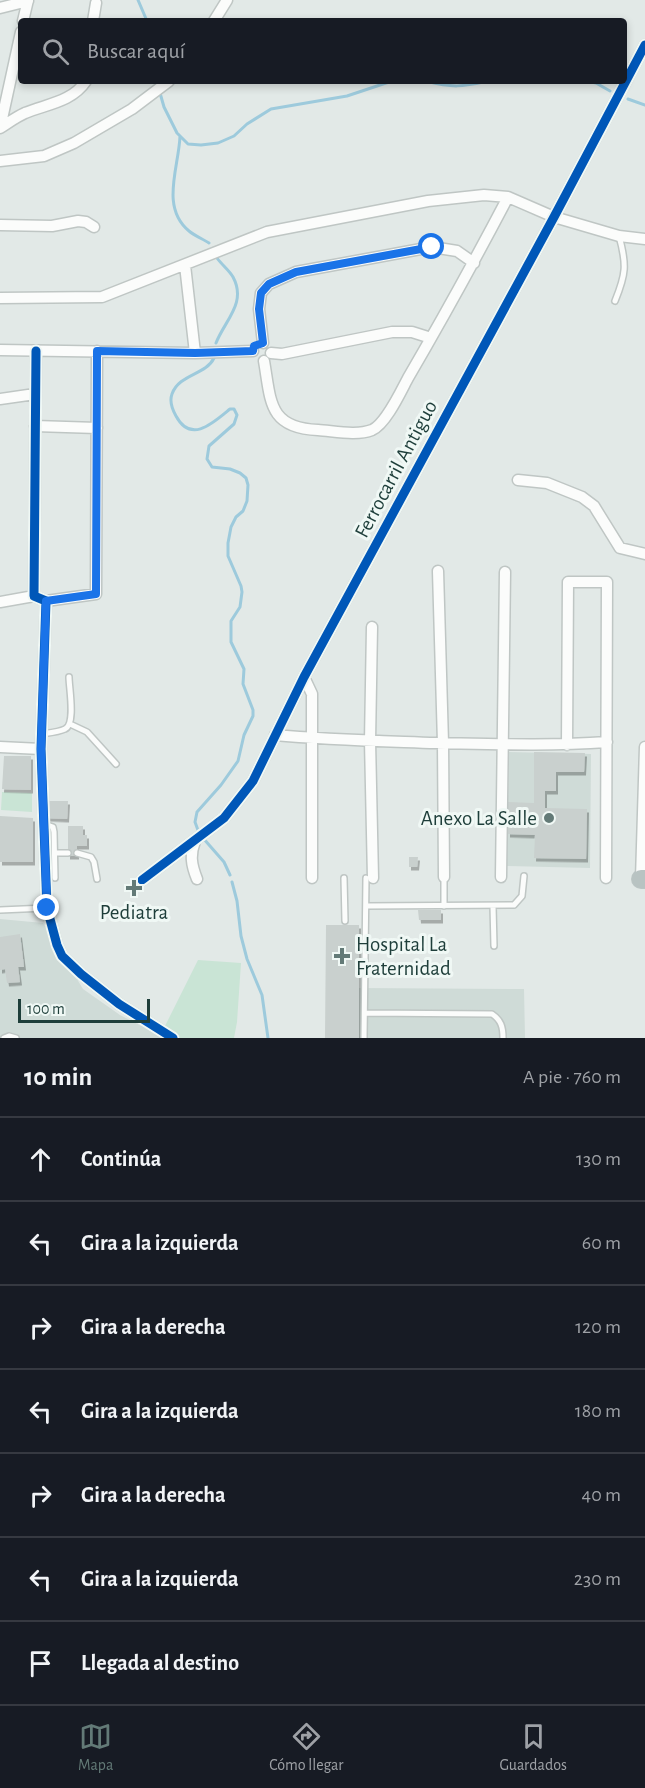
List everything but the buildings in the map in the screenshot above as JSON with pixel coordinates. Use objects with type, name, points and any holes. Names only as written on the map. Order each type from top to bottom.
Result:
[{"type":"street","points":[[216,18],[227,0]]},
{"type":"street","points":[[0,8],[28,1],[24,18]]},
{"type":"street","points":[[94,18],[96,3]]},
{"type":"street","name":"Ferrocarril Antiguo","points":[[627,79],[645,45]]},
{"type":"street","points":[[0,128],[18,46]]},
{"type":"street","points":[[0,128],[23,114],[66,98],[79,91],[84,84]]},
{"type":"street","points":[[0,161],[44,156],[54,152],[103,126],[165,84]]},
{"type":"street","name":"Ferrocarril Antiguo","points":[[142,880],[224,818],[253,781],[304,677],[624,84]]},
{"type":"street","points":[[0,298],[102,297],[267,232],[428,201],[484,195],[508,197],[554,217],[620,236],[645,239]]},
{"type":"street","points":[[474,262],[457,251],[432,247],[296,272],[269,284],[261,293],[259,309],[263,343],[270,348],[268,357],[272,404],[280,419],[288,425],[306,430],[361,432],[373,429],[380,424],[474,262],[508,197]]},
{"type":"street","points":[[0,225],[52,226],[78,221],[86,222],[94,227]]},
{"type":"street","points":[[185,264],[195,353]]},
{"type":"street","points":[[263,343],[254,346],[254,357],[258,360],[392,332],[412,332],[431,338]]},
{"type":"street","points":[[0,350],[195,353],[253,351]]},
{"type":"street","points":[[34,596],[36,351]]},
{"type":"street","points":[[0,602],[34,596],[46,601],[96,594],[97,351]]},
{"type":"street","points":[[0,399],[35,394]]},
{"type":"street","points":[[34,426],[97,428]]},
{"type":"street","points":[[518,480],[547,483],[582,497],[594,506],[620,548],[645,554]]},
{"type":"street","points":[[438,572],[444,877]]},
{"type":"street","points":[[501,877],[505,572]]},
{"type":"street","points":[[567,745],[568,582],[607,582],[606,878]]},
{"type":"street","points":[[46,601],[41,749],[47,908],[57,945],[62,956],[81,974],[119,1004],[173,1038]]},
{"type":"street","points":[[369,878],[372,627]]},
{"type":"street","points":[[304,677],[312,694],[312,878]]},
{"type":"street","points":[[275,735],[313,739],[443,743],[567,745],[607,742]]},
{"type":"street","points":[[0,747],[41,749]]},
{"type":"street","points":[[643,879],[645,747]]},
{"type":"street","points":[[195,840],[190,854],[197,879]]},
{"type":"lane","points":[[615,301],[624,280],[626,259],[620,236]]},
{"type":"lane","points":[[41,734],[65,729],[70,724],[69,677]]},
{"type":"lane","points":[[70,724],[87,732],[116,764]]},
{"type":"lane","points":[[44,824],[53,827],[56,853],[55,878]]},
{"type":"lane","points":[[56,853],[68,853]]},
{"type":"lane","points":[[77,853],[91,857],[97,879]]},
{"type":"lane","points":[[366,906],[514,905],[522,896],[524,876]]},
{"type":"lane","points":[[444,877],[444,906]]},
{"type":"lane","points":[[345,878],[345,921]]},
{"type":"lane","points":[[364,1038],[366,906],[369,878]]},
{"type":"lane","points":[[493,906],[494,946]]},
{"type":"lane","points":[[0,910],[47,908]]},
{"type":"lane","points":[[365,1013],[492,1014],[500,1019],[503,1038]]},
{"type":"lane","points":[[4,1038],[9,1036],[16,1038]]},
{"type":"shaded area","name":"Anexo La Salle","points":[[509,752],[591,754],[590,868],[507,866]]},
{"type":"shaded area","points":[[0,919],[43,923],[83,989],[120,1015],[165,1038],[0,1038]]},
{"type":"shaded area","points":[[359,988],[524,989],[525,1038],[358,1038]]},
{"type":"green space","points":[[2,792],[32,793],[32,812],[1,810]]},
{"type":"green space","points":[[198,960],[241,963],[234,1038],[176,1038],[163,1030]]},
{"type":"waterway","points":[[138,0],[146,18]]},
{"type":"waterway","points":[[160,93],[177,133],[188,144],[201,145],[218,143],[234,136],[247,124],[271,109],[347,96],[383,84]]},
{"type":"waterway","points":[[439,84],[457,86],[475,84]]},
{"type":"waterway","points":[[598,84],[610,91]]},
{"type":"waterway","points":[[628,99],[645,105]]},
{"type":"waterway","points":[[180,136],[173,186],[175,210],[180,221],[189,231],[209,243]]},
{"type":"waterway","points":[[216,343],[233,311],[238,295],[233,277],[217,258]]},
{"type":"waterway","points":[[199,833],[195,822],[197,812],[238,761],[244,735],[253,716],[243,684],[244,669],[231,642],[231,621],[240,607],[242,592],[228,556],[231,527],[236,517],[243,511],[247,501],[248,485],[246,478],[240,473],[230,469],[212,467],[207,459],[209,446],[234,424],[237,415],[234,409],[230,409],[209,425],[195,430],[188,429],[176,416],[171,403],[175,387],[205,368],[214,358]]},
{"type":"waterway","points":[[203,838],[224,862],[230,875]]},
{"type":"waterway","points":[[232,882],[247,959],[262,995],[268,1038]]},
{"type":"cycle path","points":[[627,79],[645,45]]},
{"type":"cycle path","points":[[142,880],[224,818],[253,781],[304,677],[624,84]]},
{"type":"cycle path","points":[[36,351],[34,596],[46,601],[41,749],[47,908],[62,956],[119,1004],[173,1038]]},
{"type":"place","name":"Anexo La Salle","points":[[549,818]]},
{"type":"place","name":"Pediatra","points":[[134,888]]},
{"type":"place","name":"Hospital La Fraternidad","points":[[342,956]]},
{"type":"route","points":[[47,908],[41,749],[46,601],[96,594],[97,351],[195,353],[253,351],[254,346],[263,343],[259,309],[261,293],[269,284],[296,272],[432,247]]}]
